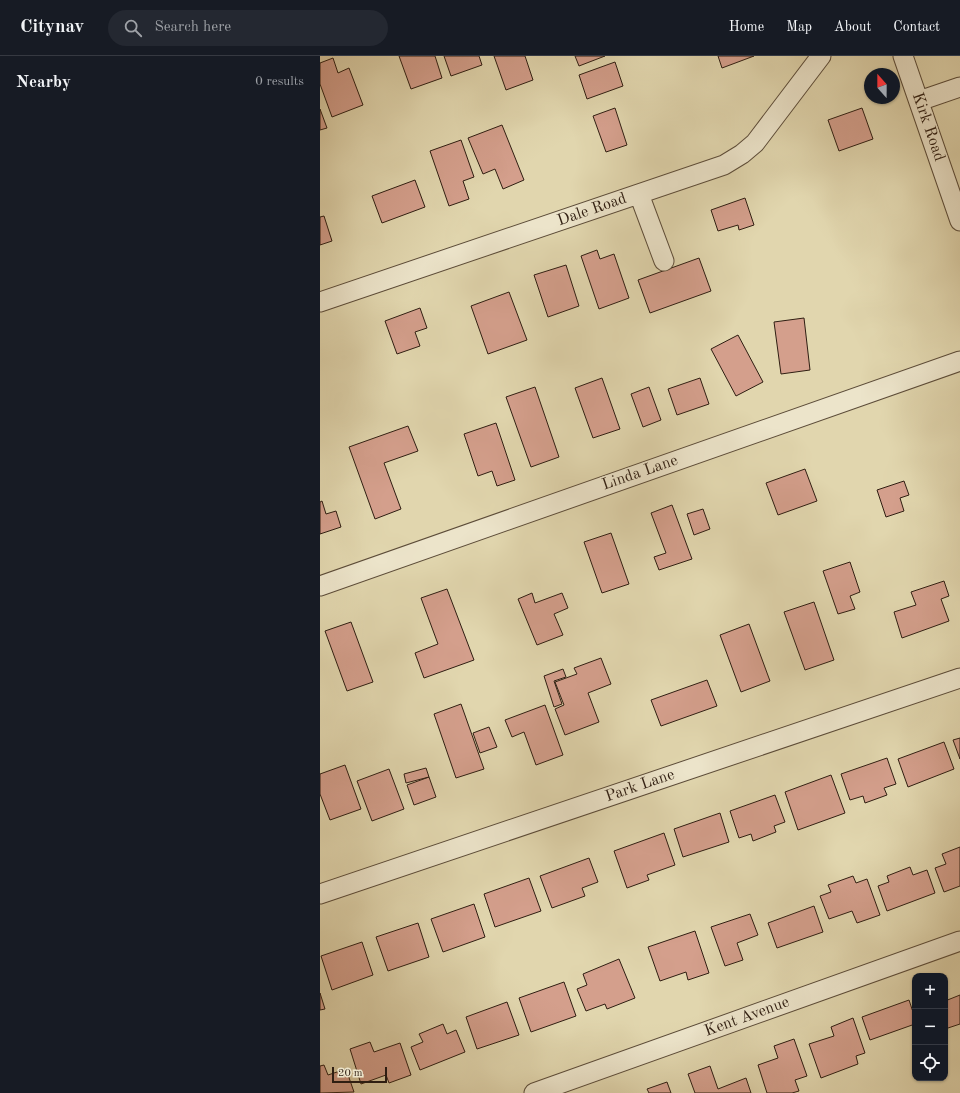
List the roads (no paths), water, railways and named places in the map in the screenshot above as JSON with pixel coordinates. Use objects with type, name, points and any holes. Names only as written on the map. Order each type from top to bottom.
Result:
[{"type":"street","name":"Dale Road","points":[[320,302],[724,165],[742,154],[755,143],[821,56]]},
{"type":"street","name":"Kirk Road","points":[[903,56],[960,221]]},
{"type":"street","points":[[919,101],[960,87]]},
{"type":"street","points":[[639,194],[664,261]]},
{"type":"street","name":"Linda Lane","points":[[320,586],[960,361]]},
{"type":"street","name":"Park Lane","points":[[320,894],[960,678]]},
{"type":"street","name":"Kent Avenue","points":[[534,1093],[960,941]]}]
